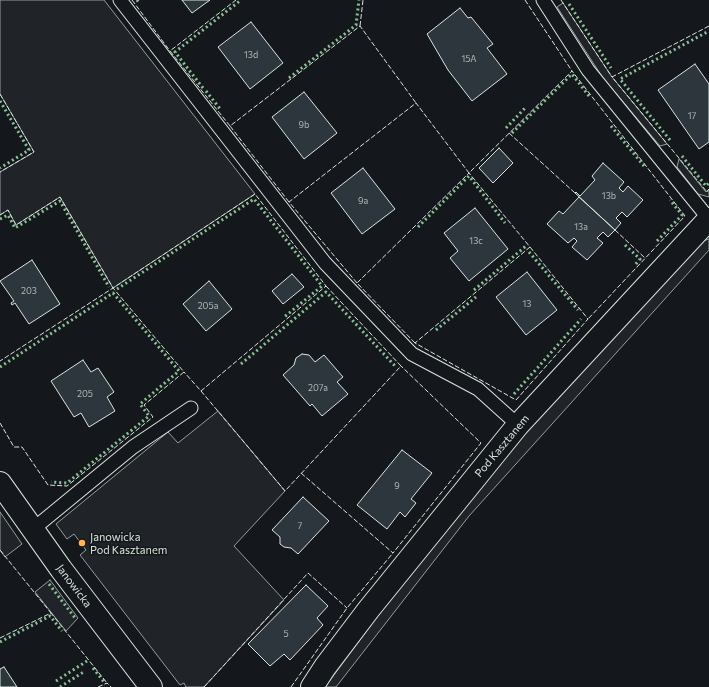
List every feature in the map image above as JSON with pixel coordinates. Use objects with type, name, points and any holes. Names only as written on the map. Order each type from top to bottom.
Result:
[{"type":"street","name":"Pod Kasztanem","points":[[312,687],[324,666],[368,609],[518,425],[709,219]]},
{"type":"street","name":"Janowicka","points":[[0,483],[32,530],[151,687]]},
{"type":"lane","points":[[120,0],[325,263],[412,354],[478,389],[518,425]]},
{"type":"lane","points":[[543,0],[588,70],[709,219]]},
{"type":"lane","points":[[32,530],[133,447],[191,408]]},
{"type":"shaded area","points":[[0,0],[104,0],[255,194],[113,288],[60,197],[16,225],[8,210],[0,215],[0,172],[34,152],[0,94]]},
{"type":"shaded area","points":[[563,3],[612,77],[667,144],[660,146],[603,78],[557,7]]},
{"type":"shaded area","points":[[679,159],[706,192],[709,189],[709,197],[698,194],[677,167]]},
{"type":"shaded area","points":[[709,239],[709,250],[469,516],[336,687],[325,687],[404,581],[526,432],[703,241]]},
{"type":"shaded area","points":[[218,411],[285,491],[234,546],[284,600],[204,687],[186,687],[184,683],[180,685],[80,555],[86,550],[74,534],[67,539],[56,524],[168,432],[178,443]]},
{"type":"shaded area","points":[[0,512],[22,544],[5,557],[0,550]]},
{"type":"shaded area","points":[[50,580],[78,618],[66,631],[35,592]]},
{"type":"building","points":[[182,0],[210,0],[192,13]]},
{"type":"building","points":[[460,8],[468,18],[471,17],[493,44],[487,48],[507,74],[472,101],[448,70],[427,34]]},
{"type":"building","points":[[251,22],[283,63],[250,89],[218,47]]},
{"type":"building","points":[[695,64],[709,84],[709,142],[699,149],[658,90]]},
{"type":"building","points":[[304,92],[337,133],[304,159],[272,117]]},
{"type":"building","points":[[499,148],[513,163],[493,183],[479,168]]},
{"type":"building","points":[[603,163],[624,182],[619,188],[623,192],[628,186],[643,200],[627,217],[622,212],[616,218],[621,223],[615,230],[575,193],[576,192],[580,196],[595,180],[592,176]]},
{"type":"building","points":[[363,168],[395,209],[362,234],[331,193]]},
{"type":"building","points":[[579,197],[615,230],[608,237],[603,232],[597,238],[603,243],[587,260],[572,247],[577,241],[574,238],[568,243],[547,224],[559,211],[563,214]]},
{"type":"building","points":[[475,208],[508,249],[469,281],[450,258],[458,251],[444,233]]},
{"type":"building","points":[[32,260],[60,304],[29,324],[15,303],[12,305],[11,303],[14,301],[0,281]]},
{"type":"building","points":[[527,272],[557,310],[526,335],[496,297]]},
{"type":"building","points":[[292,274],[304,287],[283,304],[272,291]]},
{"type":"building","points":[[209,281],[232,309],[206,331],[183,304]]},
{"type":"building","points":[[302,354],[309,355],[315,362],[324,355],[343,377],[337,382],[348,394],[322,416],[312,404],[310,406],[283,375],[294,365],[296,358]]},
{"type":"building","points":[[83,360],[91,372],[98,368],[114,392],[107,397],[115,411],[89,427],[81,413],[74,417],[51,381]]},
{"type":"building","points":[[402,450],[432,473],[411,499],[416,503],[405,517],[400,512],[387,529],[357,505]]},
{"type":"building","points":[[303,497],[329,521],[298,554],[291,548],[284,547],[280,544],[280,537],[272,530]]},
{"type":"building","points":[[306,585],[328,606],[317,618],[323,625],[290,660],[284,654],[270,666],[248,644]]},
{"type":"building","points":[[4,667],[17,687],[0,687],[0,669]]},
{"type":"hedge","points":[[203,88],[175,52],[241,0]]},
{"type":"hedge","points":[[289,78],[356,25],[359,0]]},
{"type":"hedge","points":[[569,4],[611,68]]},
{"type":"hedge","points":[[670,140],[620,79],[709,31]]},
{"type":"hedge","points":[[512,133],[572,74],[589,96]]},
{"type":"hedge","points":[[206,91],[221,110]]},
{"type":"hedge","points":[[0,101],[29,150],[0,168]]},
{"type":"hedge","points":[[506,128],[526,107]]},
{"type":"hedge","points":[[611,126],[644,166]]},
{"type":"hedge","points":[[682,156],[706,186],[709,183]]},
{"type":"hedge","points":[[418,227],[469,176],[505,223]]},
{"type":"hedge","points":[[117,289],[254,199],[322,286],[283,318]]},
{"type":"hedge","points":[[657,241],[682,215],[670,200]]},
{"type":"hedge","points":[[0,219],[8,215],[15,228],[60,201],[109,287]]},
{"type":"hedge","points":[[625,245],[640,259],[635,265]]},
{"type":"hedge","points":[[474,290],[526,246]]},
{"type":"hedge","points":[[529,252],[578,310]]},
{"type":"hedge","points":[[241,364],[326,292],[395,366]]},
{"type":"hedge","points":[[0,367],[113,293],[179,371],[140,404],[149,416],[67,483],[51,482]]},
{"type":"hedge","points":[[436,330],[476,297]]},
{"type":"hedge","points":[[514,394],[581,319]]},
{"type":"hedge","points":[[49,584],[75,618]]},
{"type":"hedge","points":[[0,642],[50,616],[62,631]]},
{"type":"hedge","points":[[56,681],[87,661]]},
{"type":"hedge","points":[[93,668],[104,682]]},
{"type":"hedge","points":[[60,687],[85,671]]},
{"type":"fence","points":[[132,0],[170,51]]},
{"type":"fence","points":[[230,126],[170,51],[236,0]]},
{"type":"fence","points":[[360,26],[363,0]]},
{"type":"fence","points":[[525,0],[572,71]]},
{"type":"fence","points":[[561,0],[612,77]]},
{"type":"fence","points":[[289,202],[230,126],[360,26],[416,103]]},
{"type":"fence","points":[[709,26],[612,77],[707,192],[709,189]]},
{"type":"fence","points":[[357,283],[289,202],[416,103],[469,173],[572,71],[685,216],[588,319]]},
{"type":"fence","points":[[0,94],[34,152],[0,172]]},
{"type":"fence","points":[[509,133],[575,193]]},
{"type":"fence","points":[[415,343],[357,283],[469,173],[530,247]]},
{"type":"fence","points":[[0,423],[14,447],[22,447],[48,485],[67,486],[153,417],[144,405],[184,372],[113,288],[255,194],[326,286],[201,391],[184,372]]},
{"type":"fence","points":[[0,215],[8,210],[16,225],[60,197],[113,288],[0,361]]},
{"type":"fence","points":[[615,230],[645,258]]},
{"type":"fence","points":[[530,247],[588,319],[516,400],[415,343],[530,247]]},
{"type":"fence","points":[[201,391],[285,491],[401,366],[326,286]]},
{"type":"fence","points":[[301,473],[393,553],[481,443],[401,366]]},
{"type":"fence","points":[[0,550],[51,613]]},
{"type":"fence","points":[[291,687],[347,608],[393,553]]},
{"type":"fence","points":[[204,687],[308,573],[347,608]]},
{"type":"fence","points":[[0,638],[51,613],[107,683]]},
{"type":"fence","points":[[98,687],[107,683],[111,687]]},
{"type":"place","name":"Janowicka Pod Kasztanem","points":[[82,543]]}]
